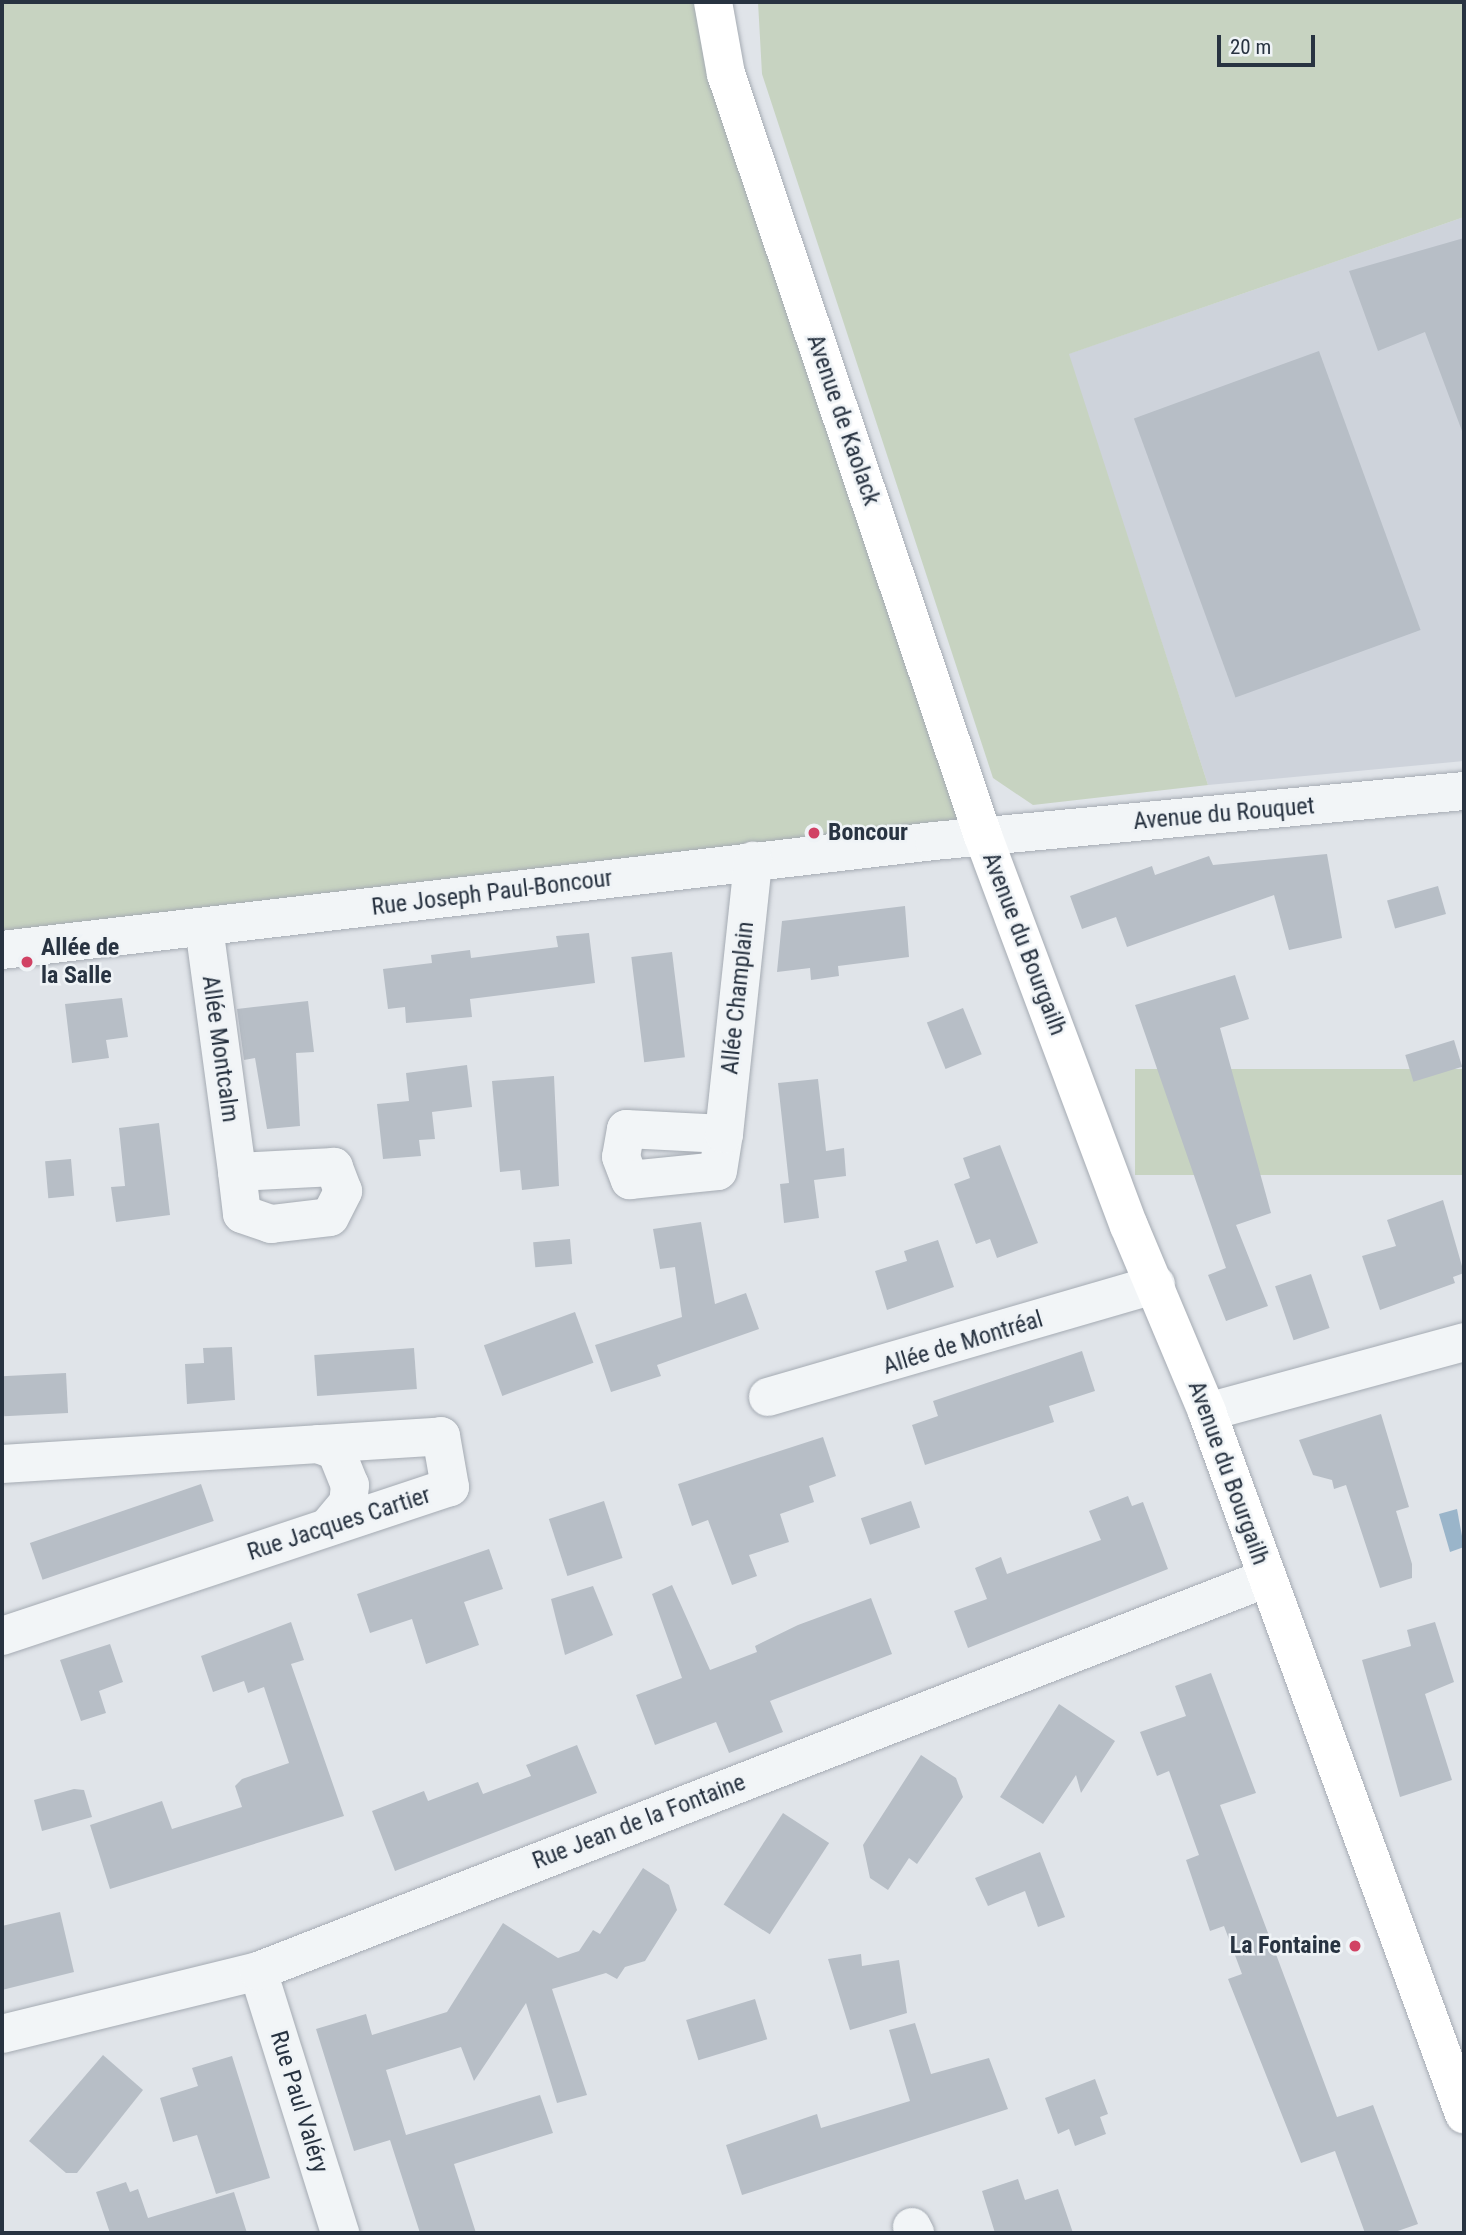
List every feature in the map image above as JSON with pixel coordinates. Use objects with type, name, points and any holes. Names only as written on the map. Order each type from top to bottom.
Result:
[{"type":"main road","name":"Avenue de Kaolack","points":[[713,2],[726,74],[983,836]]},
{"type":"main road","name":"Avenue du Bourgailh","points":[[983,836],[1207,1412],[1462,2099]]},
{"type":"street","name":"Avenue du Rouquet","points":[[983,836],[1464,791]]},
{"type":"street","name":"Rue Joseph Paul-Boncour","points":[[2,950],[983,836]]},
{"type":"street","name":"Allée Champlain","points":[[724,1134],[753,861]]},
{"type":"street","name":"Allée Montcalm","points":[[204,927],[237,1172]]},
{"type":"street","name":"Allée de Montréal","points":[[768,1397],[1156,1284]]},
{"type":"street","points":[[1207,1412],[1464,1342]]},
{"type":"street","name":"Rue Jacques Cartier","points":[[2,1464],[441,1436],[450,1487],[2,1636]]},
{"type":"street","points":[[318,1444],[336,1451],[350,1485],[348,1503],[328,1527]]},
{"type":"street","name":"Rue Jean de la Fontaine","points":[[2,2034],[258,1971],[1267,1578]]},
{"type":"street","name":"Rue Paul Valéry","points":[[258,1971],[340,2233]]},
{"type":"shaded area","points":[[1464,217],[1464,761],[1208,785],[1068,354]]},
{"type":"green space","points":[[2,2],[713,2],[983,836],[2,950]]},
{"type":"green space","points":[[758,2],[1464,2],[1464,217],[1069,354],[1208,785],[1033,805],[993,778],[762,74]]},
{"type":"green space","points":[[1135,1069],[1464,1069],[1464,1175],[1135,1175]]},
{"type":"water","points":[[1457,1509],[1464,1547],[1450,1552],[1439,1514]]},
{"type":"building","points":[[1464,238],[1462,431],[1425,332],[1378,351],[1349,271]]},
{"type":"building","points":[[1319,351],[1421,630],[1235,697],[1134,418]]},
{"type":"building","points":[[1327,854],[1342,938],[1289,950],[1274,895],[1127,947],[1116,917],[1082,929],[1070,896],[1152,866],[1155,875],[1209,856],[1213,865]]},
{"type":"building","points":[[1438,886],[1446,914],[1395,928],[1387,901]]},
{"type":"building","points":[[905,906],[909,957],[838,966],[839,976],[811,980],[810,968],[777,972],[782,921]]},
{"type":"building","points":[[589,933],[595,983],[470,999],[472,1017],[406,1023],[405,1007],[388,1009],[383,969],[432,963],[431,955],[470,950],[471,958],[558,947],[556,936]]},
{"type":"building","points":[[672,952],[685,1057],[644,1062],[631,957]]},
{"type":"building","points":[[1235,975],[1249,1019],[1220,1028],[1271,1213],[1236,1225],[1268,1306],[1226,1321],[1208,1275],[1226,1268],[1135,1005]]},
{"type":"building","points":[[122,998],[128,1037],[106,1040],[109,1058],[72,1063],[65,1004]]},
{"type":"building","points":[[308,1001],[314,1052],[296,1053],[300,1126],[267,1129],[255,1058],[244,1060],[237,1009]]},
{"type":"building","points":[[963,1008],[982,1054],[946,1069],[927,1023]]},
{"type":"building","points":[[1454,1040],[1462,1067],[1413,1082],[1405,1055]]},
{"type":"building","points":[[467,1065],[472,1107],[432,1112],[435,1139],[419,1140],[421,1156],[383,1159],[377,1104],[409,1101],[406,1073]]},
{"type":"building","points":[[554,1076],[559,1186],[522,1190],[520,1170],[500,1172],[492,1081]]},
{"type":"building","points":[[818,1079],[826,1151],[844,1148],[846,1176],[814,1180],[819,1218],[784,1223],[780,1184],[789,1183],[778,1083]]},
{"type":"building","points":[[159,1123],[170,1215],[116,1222],[111,1187],[125,1186],[119,1128]]},
{"type":"building","points":[[1000,1145],[1038,1243],[997,1258],[990,1239],[976,1244],[954,1184],[970,1178],[963,1158]]},
{"type":"building","points":[[71,1159],[74,1196],[48,1198],[45,1161]]},
{"type":"building","points":[[1443,1200],[1464,1273],[1453,1277],[1455,1283],[1380,1310],[1362,1256],[1396,1246],[1387,1220]]},
{"type":"building","points":[[701,1222],[715,1304],[746,1293],[759,1329],[657,1365],[661,1376],[611,1392],[595,1345],[682,1317],[675,1267],[660,1269],[653,1229]]},
{"type":"building","points":[[570,1239],[572,1264],[535,1267],[533,1242]]},
{"type":"building","points":[[938,1240],[954,1287],[887,1310],[875,1271],[907,1261],[904,1251]]},
{"type":"building","points":[[1311,1274],[1330,1328],[1294,1340],[1275,1286]]},
{"type":"building","points":[[575,1312],[593,1363],[502,1396],[484,1345]]},
{"type":"building","points":[[232,1347],[235,1400],[187,1404],[185,1364],[204,1363],[203,1348]]},
{"type":"building","points":[[414,1348],[417,1389],[317,1396],[314,1355]]},
{"type":"building","points":[[1082,1351],[1095,1391],[1049,1406],[1054,1422],[925,1465],[912,1425],[938,1416],[933,1401]]},
{"type":"building","points":[[66,1373],[68,1413],[4,1416],[2,1376]]},
{"type":"building","points":[[1381,1414],[1409,1507],[1396,1511],[1412,1564],[1412,1578],[1380,1588],[1346,1485],[1334,1489],[1332,1480],[1313,1475],[1299,1440]]},
{"type":"building","points":[[823,1437],[836,1476],[809,1486],[814,1502],[780,1514],[789,1542],[749,1555],[757,1576],[732,1585],[708,1520],[692,1526],[678,1484]]},
{"type":"building","points":[[201,1484],[214,1521],[43,1580],[30,1543]]},
{"type":"building","points":[[1128,1496],[1132,1506],[1143,1502],[1168,1569],[968,1648],[954,1611],[987,1599],[975,1568],[1001,1557],[1007,1574],[1101,1540],[1089,1511]]},
{"type":"building","points":[[604,1501],[623,1558],[567,1576],[549,1519]]},
{"type":"building","points":[[911,1501],[920,1527],[870,1545],[861,1518]]},
{"type":"building","points":[[489,1549],[503,1589],[464,1602],[479,1645],[426,1664],[412,1619],[370,1633],[357,1594]]},
{"type":"building","points":[[672,1585],[710,1670],[757,1652],[755,1646],[798,1625],[871,1598],[892,1654],[770,1701],[783,1732],[729,1753],[716,1722],[655,1745],[636,1695],[682,1678],[652,1594]]},
{"type":"building","points":[[593,1586],[613,1635],[565,1655],[551,1599]]},
{"type":"building","points":[[291,1622],[304,1660],[291,1664],[344,1816],[110,1889],[90,1825],[162,1801],[172,1829],[242,1807],[235,1786],[242,1779],[289,1763],[264,1687],[248,1693],[244,1681],[213,1692],[201,1656]]},
{"type":"building","points":[[1435,1622],[1454,1682],[1425,1694],[1452,1780],[1400,1797],[1362,1660],[1411,1646],[1407,1630]]},
{"type":"building","points":[[110,1644],[123,1682],[99,1691],[106,1713],[81,1721],[60,1660]]},
{"type":"building","points":[[1211,1673],[1256,1793],[1220,1805],[1337,2117],[1373,2105],[1418,2224],[1392,2233],[1365,2233],[1335,2151],[1301,2163],[1228,1979],[1242,1974],[1224,1926],[1210,1931],[1186,1860],[1199,1855],[1169,1771],[1157,1776],[1140,1732],[1186,1716],[1175,1686]]},
{"type":"building","points":[[1059,1704],[1115,1741],[1081,1793],[1076,1775],[1043,1824],[1000,1797]]},
{"type":"building","points":[[577,1745],[597,1793],[395,1871],[372,1811],[424,1791],[428,1801],[478,1782],[483,1794],[531,1776],[526,1765]]},
{"type":"building","points":[[921,1755],[956,1778],[963,1797],[917,1864],[909,1858],[888,1890],[870,1878],[863,1845]]},
{"type":"building","points":[[74,1789],[84,1790],[92,1817],[42,1831],[34,1800]]},
{"type":"building","points":[[783,1813],[829,1843],[770,1934],[724,1904]]},
{"type":"building","points":[[1040,1852],[1065,1917],[1038,1927],[1025,1891],[988,1906],[975,1878]]},
{"type":"building","points":[[643,1868],[669,1885],[677,1910],[645,1961],[625,1967],[617,1979],[606,1973],[552,1989],[587,2095],[557,2103],[526,2003],[474,2081],[461,2047],[386,2070],[406,2135],[540,2095],[553,2133],[454,2164],[476,2233],[420,2233],[390,2140],[354,2151],[316,2029],[366,2014],[372,2035],[447,2012],[503,1923],[558,1958],[579,1951],[593,1930],[600,1934]]},
{"type":"building","points":[[60,1912],[74,1972],[2,1990],[2,1926]]},
{"type":"building","points":[[861,1954],[862,1966],[899,1960],[907,2013],[850,2030],[828,1959]]},
{"type":"building","points":[[755,1999],[767,2039],[698,2060],[686,2020]]},
{"type":"building","points":[[915,2023],[931,2074],[989,2058],[1008,2109],[742,2195],[726,2145],[817,2114],[821,2128],[910,2101],[889,2030]]},
{"type":"building","points":[[103,2055],[143,2090],[77,2173],[66,2173],[29,2141]]},
{"type":"building","points":[[232,2056],[270,2178],[216,2194],[197,2135],[173,2142],[160,2098],[198,2086],[192,2068]]},
{"type":"building","points":[[1095,2079],[1108,2114],[1100,2117],[1106,2134],[1075,2146],[1069,2129],[1058,2134],[1045,2098]]},
{"type":"building","points":[[1018,2179],[1025,2200],[1058,2189],[1073,2233],[995,2233],[982,2191]]},
{"type":"building","points":[[126,2182],[130,2192],[138,2189],[148,2218],[234,2192],[247,2233],[110,2233],[96,2192]]},
{"type":"place","name":"Boncour","points":[[814,833]]},
{"type":"place","name":"Allée de la Salle","points":[[27,962]]},
{"type":"place","name":"La Fontaine","points":[[1355,1946]]}]
